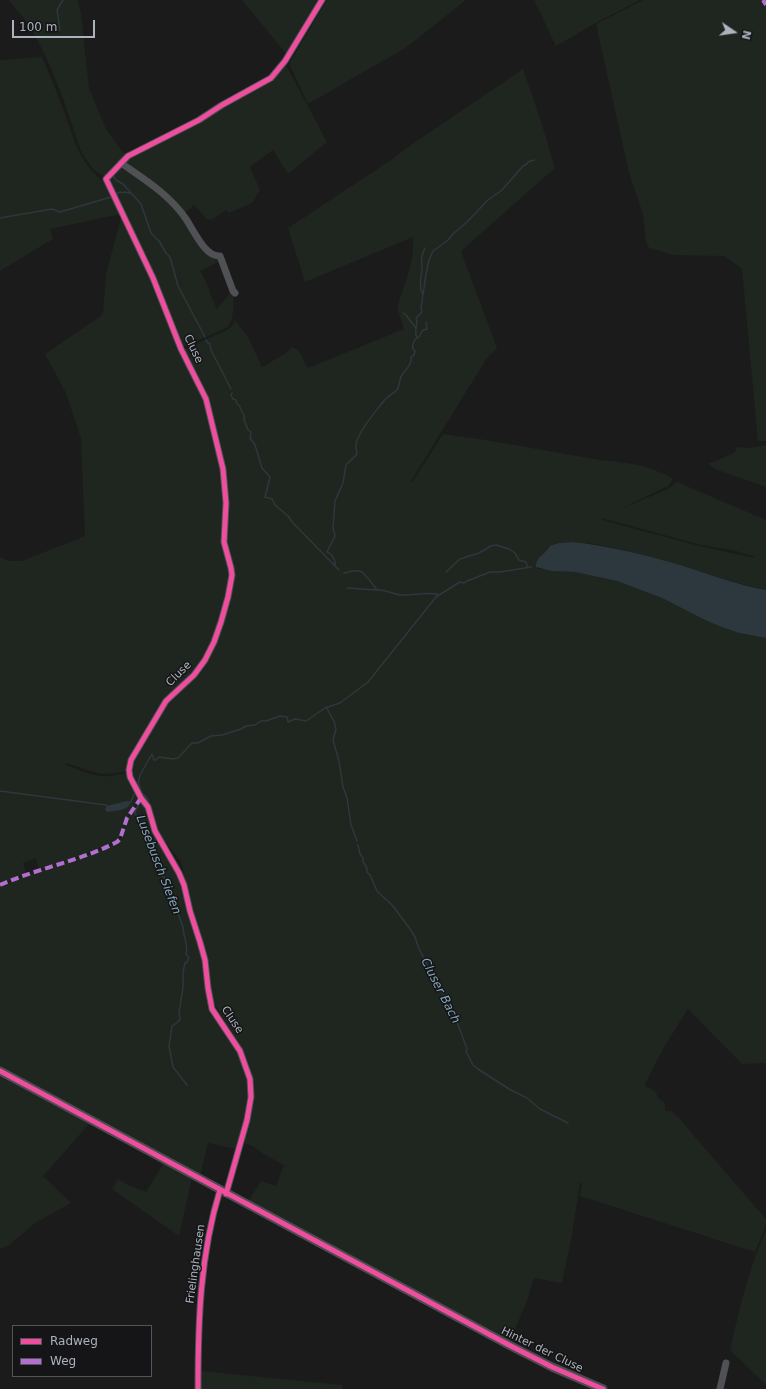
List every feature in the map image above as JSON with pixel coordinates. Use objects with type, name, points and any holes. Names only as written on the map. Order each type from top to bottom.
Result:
[{"type":"main road","points":[[0,1071],[223,1192]]},
{"type":"main road","name":"Hinter der Cluse","points":[[223,1192],[475,1327],[552,1367],[602,1389]]},
{"type":"street","points":[[235,293],[220,256],[213,255],[208,251],[170,199],[121,163],[132,154],[199,120],[230,100],[271,78],[285,62],[322,0]]},
{"type":"street","name":"Cluse","points":[[121,163],[106,179],[153,278],[181,349],[206,400],[223,469],[226,503],[224,542],[232,575],[221,622],[214,642],[205,660],[194,675],[166,701],[131,760],[129,770],[134,784],[149,809],[155,831],[179,873],[184,885],[190,911],[205,960],[212,1009],[240,1051],[250,1079],[251,1097],[247,1120],[223,1192]]},
{"type":"street","name":"Frielinghausen","points":[[198,1389],[199,1305],[202,1270],[214,1210],[223,1192]]},
{"type":"street","points":[[720,1389],[726,1363]]},
{"type":"shaded area","points":[[8,0],[78,0],[81,14],[89,88],[106,129],[125,155],[105,176],[101,175],[94,169],[80,149],[64,101],[37,39],[28,24]]},
{"type":"shaded area","points":[[242,0],[320,0],[288,56]]},
{"type":"shaded area","points":[[327,0],[466,0],[407,47],[308,104],[290,66],[290,62]]},
{"type":"shaded area","points":[[534,0],[640,0],[556,46]]},
{"type":"shaded area","points":[[643,0],[766,0],[766,441],[758,441],[742,269],[724,256],[674,255],[649,248],[646,241],[643,214],[629,173],[596,24]]},
{"type":"shaded area","points":[[42,57],[78,149],[89,167],[107,185],[120,214],[50,229],[53,239],[0,271],[0,60]]},
{"type":"shaded area","points":[[286,65],[327,142],[288,174],[273,150],[250,167],[260,190],[252,203],[229,213],[226,210],[212,220],[207,219],[194,205],[184,214],[124,162],[156,144]]},
{"type":"shaded area","points":[[523,69],[555,168],[461,251],[497,348],[487,358],[411,481],[413,481],[443,434],[638,465],[655,470],[673,479],[668,486],[620,509],[668,489],[677,482],[766,520],[766,590],[647,556],[610,547],[580,543],[559,544],[549,547],[543,554],[537,568],[551,571],[575,572],[617,581],[662,598],[719,626],[739,633],[766,638],[766,1063],[742,1064],[688,1009],[664,1047],[645,1086],[655,1091],[659,1099],[665,1103],[665,1111],[671,1111],[677,1116],[766,1219],[766,1225],[755,1252],[580,1196],[582,1183],[580,1183],[571,1241],[562,1283],[534,1278],[527,1301],[510,1341],[248,1202],[261,1181],[276,1186],[284,1165],[263,1154],[253,1146],[244,1143],[253,1097],[249,1065],[239,1044],[213,1001],[181,862],[155,828],[127,771],[102,774],[66,763],[66,765],[89,774],[102,776],[118,775],[127,772],[140,798],[127,818],[122,834],[117,841],[63,863],[39,870],[36,858],[23,863],[26,873],[0,885],[0,557],[8,561],[22,561],[85,536],[81,439],[66,393],[45,354],[101,316],[103,313],[106,274],[121,215],[183,350],[229,329],[235,320],[248,337],[262,367],[286,353],[292,347],[298,350],[308,368],[404,329],[398,310],[398,305],[411,263],[413,237],[305,282],[288,228],[394,158]],"holes":[[[602,518],[701,545],[732,550],[753,556],[754,558],[699,546],[602,520]]]},
{"type":"shaded area","points":[[123,167],[169,200],[215,260],[219,259],[220,261],[200,271],[217,309],[231,292],[233,294],[232,316],[228,327],[183,347],[109,179],[115,171]]},
{"type":"shaded area","points":[[766,445],[766,487],[715,469],[708,464],[734,453],[736,450],[735,447],[750,448]]},
{"type":"shaded area","points":[[573,542],[615,548],[683,566],[735,583],[766,590],[766,638],[739,633],[719,626],[662,598],[617,581],[575,572],[551,571],[536,567],[536,563],[539,558],[550,546],[559,543]]},
{"type":"shaded area","points":[[141,799],[169,851],[200,942],[207,995],[243,1060],[250,1096],[238,1149],[208,1143],[200,1176],[0,1069],[0,887],[29,874],[93,853],[117,843],[121,839],[128,818]]},
{"type":"shaded area","points":[[127,801],[131,802],[128,807],[121,810],[107,812],[105,809],[107,806]]},
{"type":"shaded area","points":[[0,1074],[90,1123],[43,1176],[71,1203],[35,1223],[8,1246],[0,1249]]},
{"type":"shaded area","points":[[164,1163],[192,1178],[179,1236],[112,1189],[118,1179],[128,1185],[146,1192]]},
{"type":"shaded area","points":[[766,1230],[766,1385],[730,1350],[750,1274]]},
{"type":"shaded area","points":[[201,1371],[342,1385],[343,1389],[200,1389]]},
{"type":"waterway","points":[[60,30],[57,10],[63,0]]},
{"type":"waterway","points":[[335,566],[333,558],[327,552],[335,536],[333,528],[335,501],[343,483],[346,465],[357,454],[356,447],[359,435],[384,400],[397,390],[401,377],[410,365],[411,357],[414,355],[415,351],[413,349],[413,344],[417,338],[416,318],[422,312],[421,308],[426,274],[429,260],[433,251],[448,240],[488,200],[502,190],[523,166],[534,160]]},
{"type":"waterway","points":[[113,176],[116,180],[123,184],[141,204],[151,233],[159,241],[170,257],[178,286],[205,337]]},
{"type":"waterway","points":[[116,194],[120,192],[130,193]]},
{"type":"waterway","points":[[0,218],[52,209],[60,212],[111,197]]},
{"type":"waterway","points":[[422,293],[420,283],[422,270],[421,260],[425,248]]},
{"type":"waterway","points":[[403,313],[415,327]]},
{"type":"waterway","points":[[417,338],[423,330],[427,329],[426,322]]},
{"type":"waterway","points":[[206,340],[210,344],[211,350],[231,389]]},
{"type":"waterway","points":[[232,393],[231,395],[233,399],[236,400],[244,415],[244,420],[248,430],[251,432],[250,438],[255,445],[262,468],[270,477],[265,497],[272,499],[275,505],[288,516],[339,570]]},
{"type":"waterway","points":[[446,572],[460,559],[479,553],[491,546],[496,545],[509,549],[515,553],[519,560],[526,562],[527,566]]},
{"type":"waterway","points":[[138,785],[140,775],[152,754],[154,760],[159,757],[173,759],[178,758],[192,743],[198,743],[211,736],[222,735],[280,716],[287,717],[288,722],[295,719],[306,721],[325,708],[340,703],[368,682],[436,597],[460,582],[464,583],[490,572],[500,572],[531,567]]},
{"type":"waterway","points":[[344,573],[354,571],[362,572],[377,590],[384,590],[402,595],[430,593],[438,595]]},
{"type":"waterway","points":[[347,588],[377,590]]},
{"type":"waterway","name":"Cluser Bach","points":[[326,707],[334,721],[336,729],[333,740],[339,761],[343,787],[347,798],[351,825],[357,841]]},
{"type":"waterway","name":"Lusebusch Siefen","points":[[138,782],[142,793],[148,801]]},
{"type":"waterway","points":[[0,791],[106,805],[109,807]]},
{"type":"waterway","points":[[129,803],[131,802],[134,794]]},
{"type":"waterway","name":"Lusebusch Siefen","points":[[140,802],[135,812],[154,862],[166,881],[183,927],[187,947],[186,954],[189,958],[185,963],[183,972],[183,988],[179,1012],[180,1019],[172,1026],[169,1046],[173,1067],[187,1085]]},
{"type":"waterway","name":"Cluser Bach","points":[[358,845],[363,862],[367,868],[367,872],[370,875],[377,891],[393,906],[415,937],[419,949],[456,1019],[467,1049],[466,1051],[473,1065],[509,1089],[527,1098],[540,1109],[568,1123]]},
{"type":"marked path","points":[[763,0],[766,5]]},
{"type":"marked path","points":[[0,885],[103,849],[117,842],[120,839],[127,818],[141,798]]},
{"type":"cycle path","points":[[226,1194],[247,1120],[251,1097],[250,1079],[240,1051],[212,1009],[205,960],[190,911],[184,885],[179,873],[155,831],[148,807],[141,798],[130,777],[129,770],[131,760],[166,701],[194,675],[205,660],[214,642],[221,622],[232,575],[224,542],[226,503],[223,469],[206,399],[181,349],[153,278],[106,179],[128,156],[199,120],[222,105],[271,78],[285,61],[322,0]]},
{"type":"cycle path","points":[[0,1071],[509,1345],[552,1367],[603,1389]]},
{"type":"cycle path","points":[[198,1389],[200,1314],[204,1264],[213,1214],[220,1190]]}]
